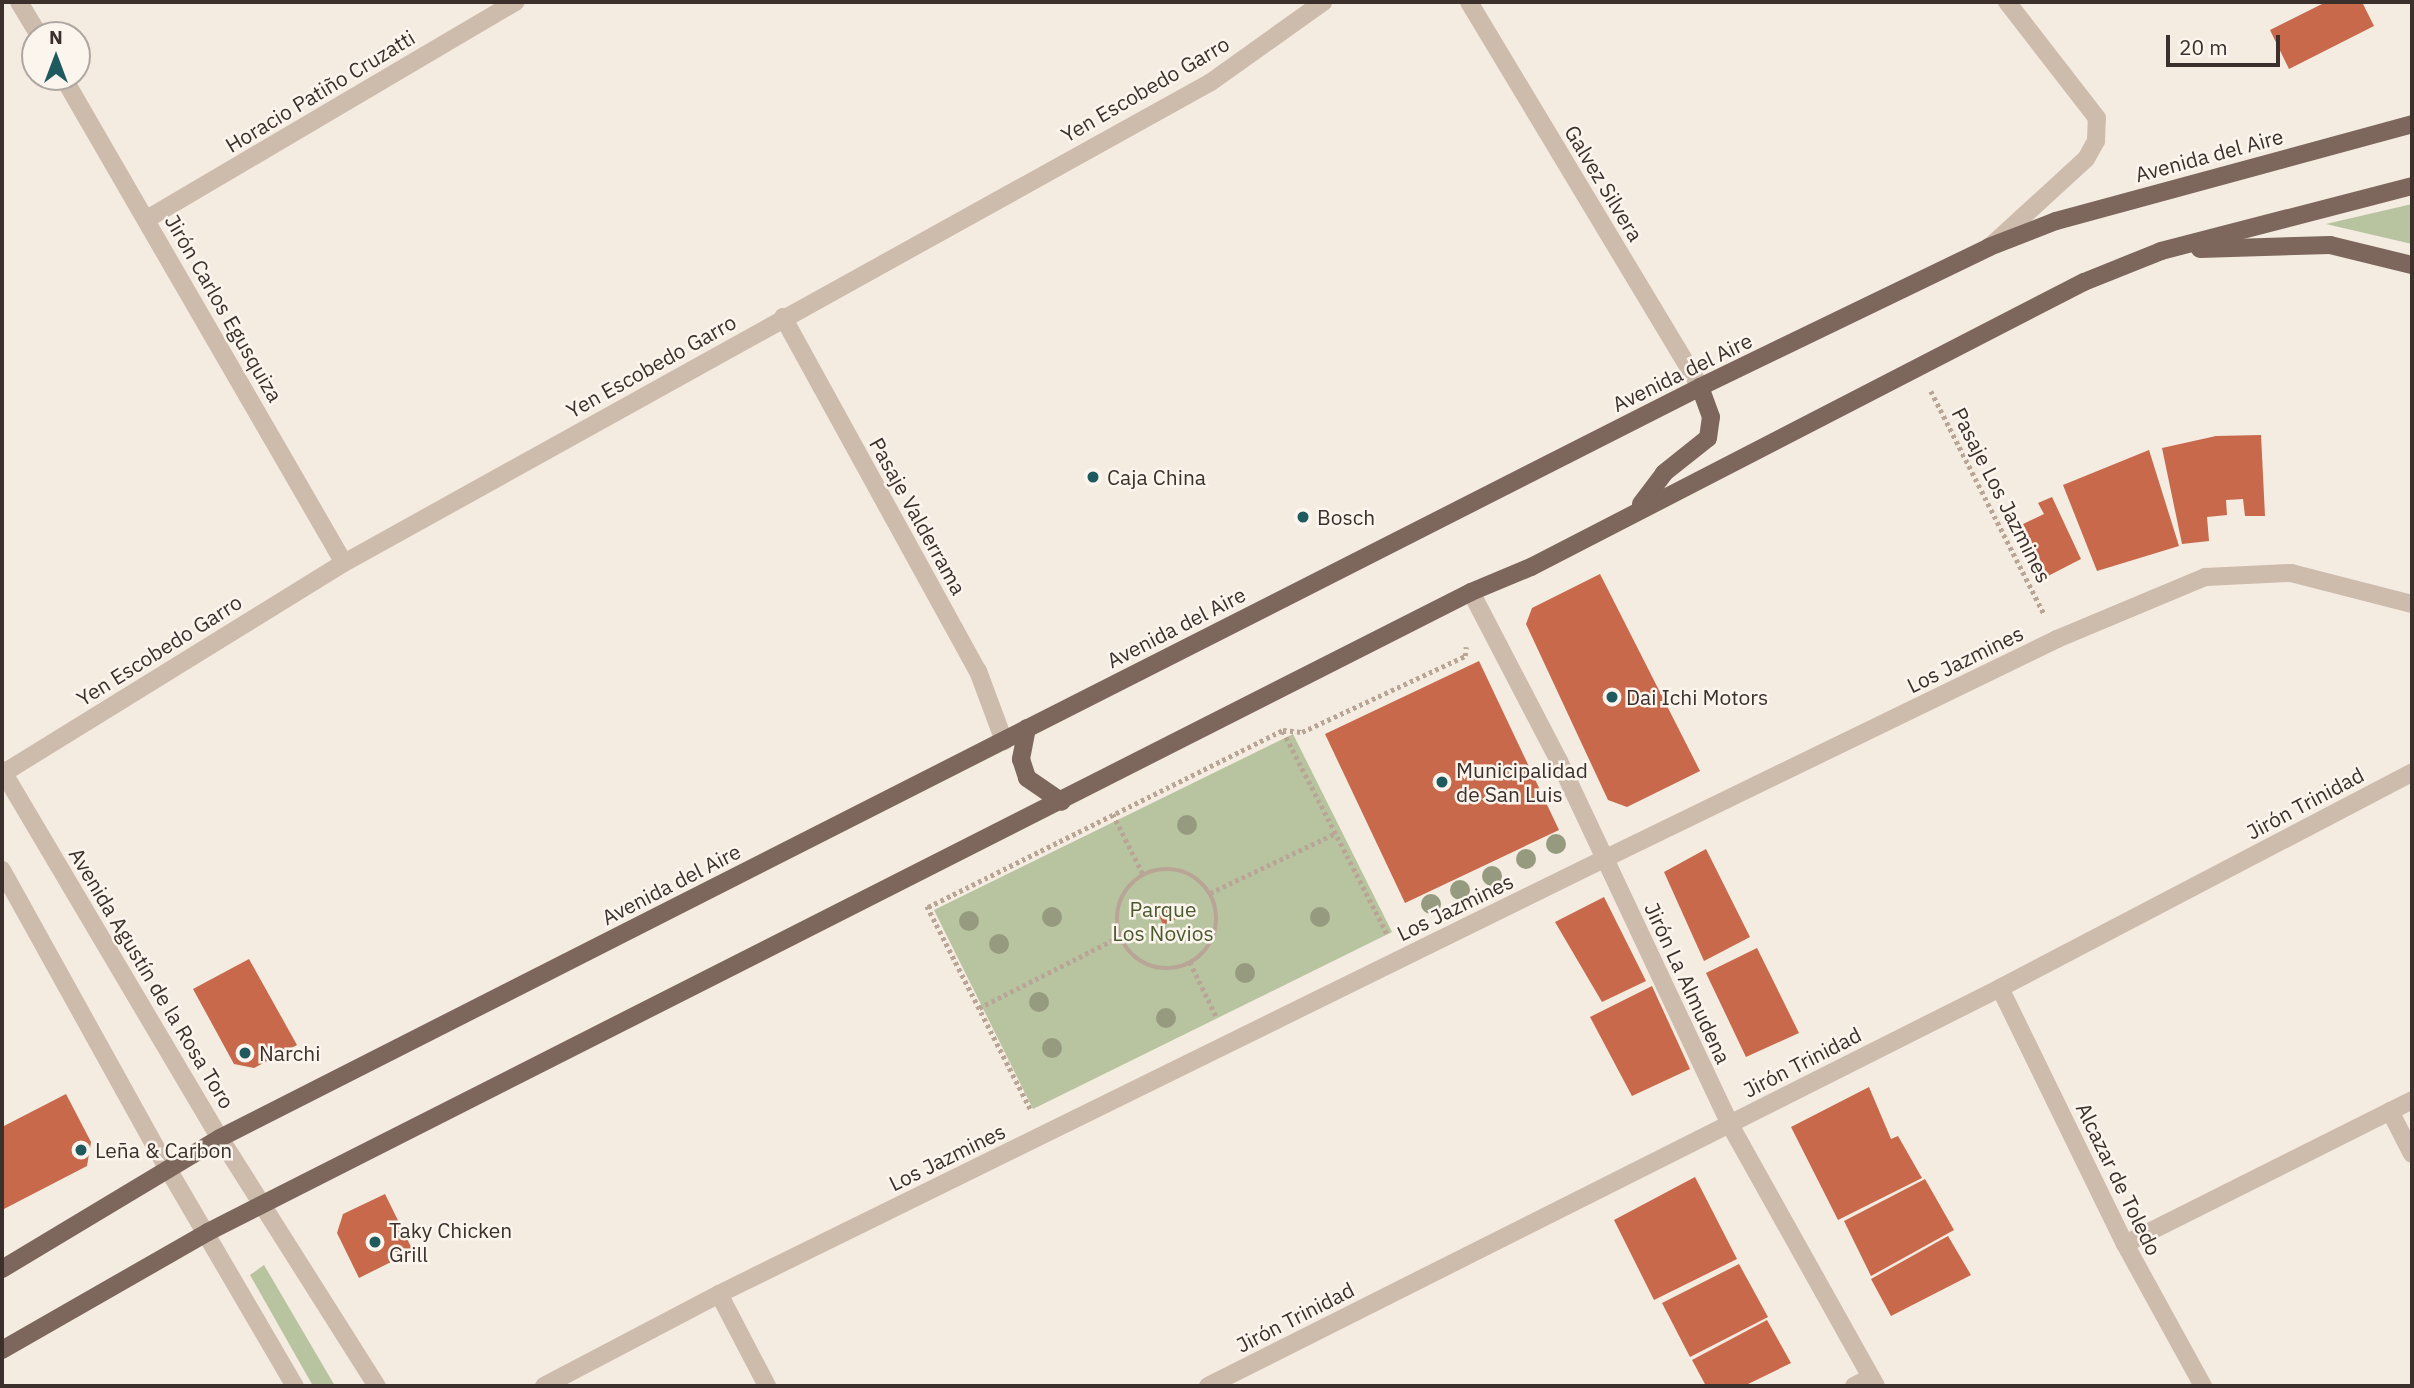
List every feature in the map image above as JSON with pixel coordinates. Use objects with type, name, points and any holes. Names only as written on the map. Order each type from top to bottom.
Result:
[{"type":"main road","name":"Avenida del Aire","points":[[2,1269],[220,1138],[1700,387],[1989,247],[2056,221],[2412,124]]},
{"type":"main road","points":[[2,1350],[208,1232],[1062,802],[1471,592],[1531,567],[1917,365],[2084,282],[2161,251],[2412,186]]},
{"type":"main road","points":[[2161,251],[2330,245],[2412,264]]},
{"type":"main road","points":[[1637,510],[1664,473],[1708,438],[1711,417],[1700,387]]},
{"type":"main road","points":[[1027,728],[1021,759],[1027,778],[1062,802]]},
{"type":"street","points":[[19,2],[31,21]]},
{"type":"street","name":"Horacio Patiño Cruzatti","points":[[147,219],[487,9],[516,2]]},
{"type":"street","name":"Yen Escobedo Garro","points":[[2,772],[344,563],[783,317],[1212,82],[1323,2]]},
{"type":"street","name":"Galvez Silvera","points":[[1469,2],[1700,387]]},
{"type":"street","points":[[1989,247],[2086,159],[2096,141],[2098,118],[2007,2]]},
{"type":"street","name":"Jirón Carlos Egusquiza","points":[[71,91],[344,563]]},
{"type":"street","name":"Pasaje Valderrama","points":[[783,317],[978,671],[1004,741]]},
{"type":"street","name":"Los Jazmines","points":[[544,1386],[719,1294],[1604,859],[2057,639],[2204,577],[2291,573],[2412,604]]},
{"type":"street","name":"Jirón La Almudena","points":[[1471,592],[1604,859],[1729,1123],[1874,1382]]},
{"type":"street","name":"Avenida Agustín de la Rosa Toro","points":[[2,772],[220,1138],[377,1386]]},
{"type":"street","name":"Jirón Trinidad","points":[[1208,1386],[2000,988],[2412,773]]},
{"type":"street","points":[[2,870],[168,1169],[208,1232],[295,1386]]},
{"type":"street","name":"Alcazar de Toledo","points":[[2000,988],[2125,1244],[2203,1386]]},
{"type":"street","points":[[2125,1244],[2412,1100]]},
{"type":"street","points":[[2390,1111],[2412,1154]]},
{"type":"street","points":[[719,1294],[767,1386]]},
{"type":"street","points":[[1854,1386],[1874,1382]]},
{"type":"path","name":"Pasaje Los Jazmines","points":[[1917,365],[2057,639]]},
{"type":"path","points":[[928,906],[1283,730],[1303,732],[1465,656],[1468,639],[1490,629]]},
{"type":"path","points":[[1283,730],[1390,938]]},
{"type":"path","points":[[1112,814],[1143,874]]},
{"type":"path","points":[[1210,893],[1336,833]]},
{"type":"path","points":[[1172,869],[1187,873],[1210,893],[1216,930],[1202,954],[1191,962],[1164,969],[1150,966],[1128,950],[1119,937],[1117,909],[1122,895],[1143,874],[1172,869]]},
{"type":"path","points":[[912,877],[1044,1135]]},
{"type":"path","points":[[979,1008],[1119,937]]},
{"type":"path","points":[[1191,962],[1219,1021]]},
{"type":"green space","points":[[2412,204],[2412,244],[2326,224]]},
{"type":"green space","name":"Parque Los Novios","points":[[1293,734],[1392,932],[1033,1109],[934,910]]},
{"type":"green space","points":[[264,1265],[335,1386],[313,1386],[250,1275]]},
{"type":"building","points":[[2326,2],[2362,2],[2374,26],[2289,69],[2270,30]]},
{"type":"building","points":[[2261,435],[2265,516],[2245,516],[2243,499],[2226,500],[2227,515],[2207,517],[2209,541],[2182,544],[2162,448],[2216,436]]},
{"type":"building","points":[[2149,450],[2179,546],[2097,571],[2063,485]]},
{"type":"building","points":[[2052,497],[2081,559],[2048,576],[2023,524],[2044,514],[2038,503]]},
{"type":"building","name":"Dai Ichi Motors","points":[[1600,574],[1700,771],[1627,807],[1608,800],[1526,624],[1532,608]]},
{"type":"building","name":"Municipalidad de San Luis","points":[[1479,661],[1559,830],[1405,903],[1325,734]]},
{"type":"building","points":[[1706,849],[1750,937],[1704,961],[1664,872]]},
{"type":"building","points":[[1604,897],[1646,981],[1602,1002],[1555,922]]},
{"type":"building","points":[[1171,907],[1176,919],[1163,925],[1158,912]]},
{"type":"building","points":[[1757,948],[1799,1033],[1746,1057],[1706,973]]},
{"type":"building","points":[[249,959],[297,1045],[254,1068],[234,1064],[193,989]]},
{"type":"building","points":[[1652,986],[1690,1069],[1632,1096],[1590,1017]]},
{"type":"building","points":[[1869,1087],[1891,1139],[1898,1136],[1922,1178],[1838,1220],[1791,1127]]},
{"type":"building","points":[[66,1094],[91,1142],[87,1166],[2,1210],[2,1127]]},
{"type":"building","points":[[1695,1177],[1737,1259],[1654,1300],[1614,1220]]},
{"type":"building","points":[[1925,1179],[1954,1230],[1871,1276],[1844,1221]]},
{"type":"building","name":"Taky Chicken Grill","points":[[385,1194],[413,1251],[359,1278],[337,1233],[343,1214]]},
{"type":"building","points":[[1948,1236],[1971,1275],[1891,1316],[1871,1279]]},
{"type":"building","points":[[1739,1264],[1768,1317],[1690,1357],[1662,1303]]},
{"type":"building","points":[[1767,1320],[1791,1363],[1744,1386],[1706,1386],[1692,1360]]},
{"type":"place","name":"Caja China","points":[[1093,477]]},
{"type":"place","name":"Bosch","points":[[1303,517]]},
{"type":"place","name":"Dai Ichi Motors","points":[[1612,697]]},
{"type":"place","name":"Municipalidad de San Luis","points":[[1442,782]]},
{"type":"place","name":"Narchi","points":[[245,1053]]},
{"type":"place","name":"Leña & Carbon","points":[[81,1150]]},
{"type":"place","name":"Taky Chicken Grill","points":[[375,1242]]}]
